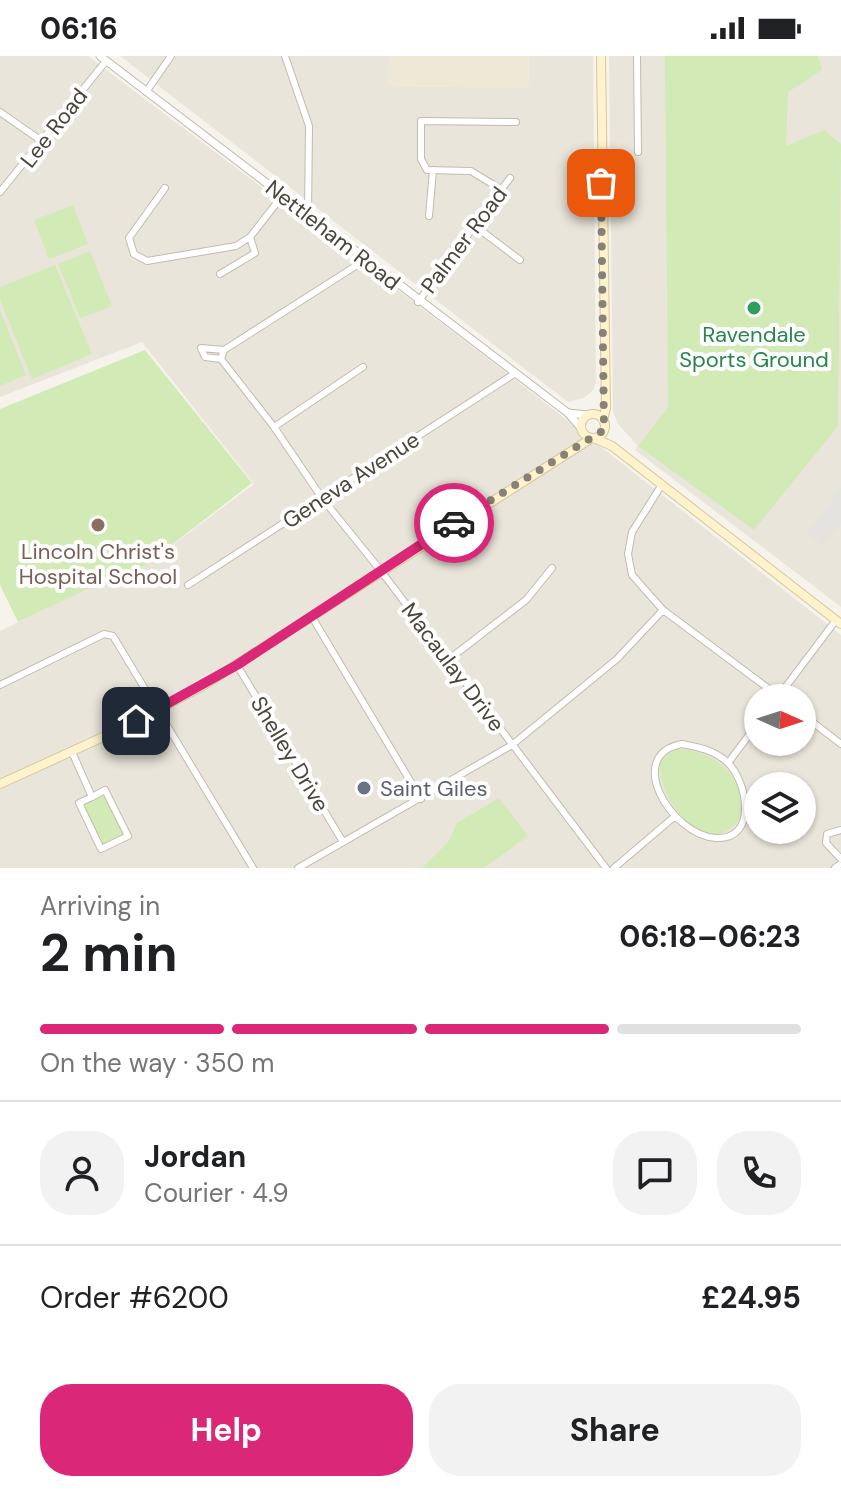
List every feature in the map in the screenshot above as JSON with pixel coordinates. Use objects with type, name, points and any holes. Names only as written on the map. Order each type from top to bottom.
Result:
[{"type":"main road","points":[[601,56],[604,423],[612,446]]},
{"type":"main road","points":[[574,447],[589,414],[604,400]]},
{"type":"main road","points":[[589,414],[604,423]]},
{"type":"main road","points":[[0,784],[158,709],[237,665],[574,447],[593,438],[604,423]]},
{"type":"main road","points":[[581,429],[612,446],[838,622]]},
{"type":"street","points":[[146,92],[171,56]]},
{"type":"street","points":[[285,56],[309,126],[308,215]]},
{"type":"street","points":[[637,56],[638,152]]},
{"type":"street","name":"Nettleham Road","points":[[103,58],[418,302],[568,413],[581,429]]},
{"type":"street","name":"Lee Road","points":[[0,192],[43,142],[103,58]]},
{"type":"street","points":[[0,112],[43,142]]},
{"type":"street","points":[[502,190],[471,171],[427,170],[421,159],[421,121],[516,122]]},
{"type":"street","points":[[429,216],[433,170]]},
{"type":"street","name":"Palmer Road","points":[[418,302],[510,178]]},
{"type":"street","points":[[165,188],[163,198],[129,238],[134,254],[140,259],[154,262],[214,252],[250,237],[283,195]]},
{"type":"street","points":[[475,226],[520,260]]},
{"type":"street","points":[[220,274],[255,253],[250,237]]},
{"type":"street","points":[[221,359],[224,350],[365,260]]},
{"type":"street","name":"Macaulay Drive","points":[[224,350],[201,348],[205,357],[221,359],[274,427],[322,498],[606,868]]},
{"type":"street","points":[[274,427],[363,367]]},
{"type":"street","name":"Geneva Avenue","points":[[188,585],[514,374]]},
{"type":"street","name":"Nettleham Road","points":[[568,413],[589,414]]},
{"type":"street","points":[[661,486],[636,522],[628,554],[638,584],[663,610],[762,684]]},
{"type":"street","points":[[448,660],[526,600],[552,568]]},
{"type":"street","points":[[298,868],[512,745],[617,659],[663,610]]},
{"type":"street","points":[[312,617],[421,799]]},
{"type":"street","points":[[789,684],[838,622]]},
{"type":"street","points":[[0,685],[104,634],[113,636],[253,868]]},
{"type":"street","name":"Shelley Drive","points":[[237,665],[343,842]]},
{"type":"street","points":[[816,725],[841,744]]},
{"type":"street","points":[[728,763],[744,742]]},
{"type":"street","points":[[682,744],[714,753],[728,763],[745,796],[746,810],[738,829],[716,838],[696,833],[674,817],[660,798],[655,782],[656,763],[661,753],[682,744]]},
{"type":"street","points":[[72,752],[92,797]]},
{"type":"street","points":[[105,790],[128,836],[101,849],[79,803],[92,797],[105,790]]},
{"type":"street","points":[[614,868],[674,817]]},
{"type":"street","points":[[840,863],[826,843],[827,834],[841,830]]},
{"type":"shaded area","points":[[0,56],[88,56],[485,356],[841,635],[841,868],[0,868],[0,631],[130,568],[135,573],[254,484],[142,342],[0,397]]},
{"type":"shaded area","points":[[120,56],[389,56],[389,86],[528,88],[529,56],[593,56],[596,383],[593,390],[584,398],[568,402]]},
{"type":"shaded area","points":[[389,56],[529,56],[528,88],[388,86]]},
{"type":"shaded area","name":"Ravendale Sports Ground","points":[[609,56],[841,56],[841,607],[635,450],[638,446],[618,424],[613,411]]},
{"type":"shaded area","points":[[841,488],[841,522],[823,545],[807,534]]},
{"type":"green space","name":"Ravendale Sports Ground","points":[[665,56],[818,56],[822,70],[788,92],[786,146],[824,130],[841,144],[838,426],[754,530],[638,446],[668,407]]},
{"type":"green space","points":[[73,205],[88,244],[49,259],[34,220]]},
{"type":"green space","points":[[90,251],[112,306],[80,318],[58,264]]},
{"type":"green space","points":[[55,265],[92,354],[32,379],[0,299],[0,287]]},
{"type":"green space","points":[[0,310],[26,375],[0,386]]},
{"type":"green space","name":"Lincoln Christ's Hospital School","points":[[145,350],[252,483],[135,573],[130,569],[18,622],[0,585],[0,409]]},
{"type":"green space","points":[[674,749],[700,753],[722,765],[737,784],[744,810],[733,827],[720,834],[706,833],[692,825],[668,797],[660,762]]},
{"type":"green space","points":[[105,790],[128,836],[101,849],[79,803]]},
{"type":"green space","points":[[499,798],[528,836],[484,868],[422,868],[449,841],[457,823]]},
{"type":"way so far","points":[[454,523],[574,447],[596,438],[604,430],[601,183]]},
{"type":"place","name":"Ravendale Sports Ground","points":[[754,308]]},
{"type":"place","name":"Lincoln Christ's Hospital School","points":[[98,525]]},
{"type":"place","name":"Saint Giles","points":[[364,788]]},
{"type":"route","points":[[136,721],[237,665],[454,523]]}]
